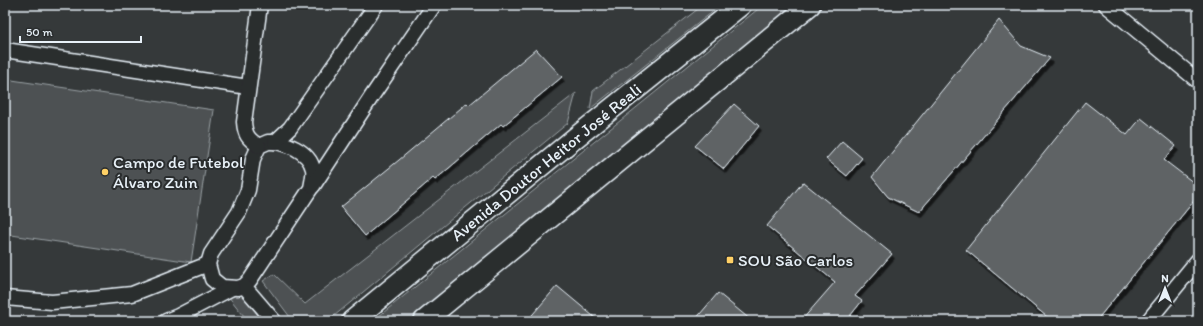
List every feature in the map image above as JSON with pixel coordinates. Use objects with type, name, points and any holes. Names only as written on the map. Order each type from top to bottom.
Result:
[{"type":"main road","name":"Avenida Doutor Heitor José Reali","points":[[352,321],[575,138],[741,5]]},
{"type":"main road","points":[[424,321],[810,5]]},
{"type":"street","points":[[259,146],[250,140],[245,130],[244,122],[260,5]]},
{"type":"street","points":[[275,142],[290,128],[376,5]]},
{"type":"street","points":[[166,321],[250,280],[434,5]]},
{"type":"street","points":[[1106,5],[1198,81]]},
{"type":"street","points":[[5,50],[248,87]]},
{"type":"street","points":[[274,321],[238,287],[222,287],[212,279],[208,264],[211,254],[239,212],[248,190],[253,159],[259,146],[268,142],[275,142],[286,145],[306,155],[313,170],[311,188]]},
{"type":"street","points":[[1148,321],[1198,260]]},
{"type":"street","points":[[5,298],[52,302],[132,294],[208,264]]},
{"type":"shaded area","points":[[703,5],[721,5],[590,109],[593,91]]},
{"type":"shaded area","points":[[763,5],[797,5],[409,321],[373,321]]},
{"type":"shaded area","name":"Campo de Futebol Álvaro Zuin","points":[[5,79],[214,110],[191,262],[5,234]]},
{"type":"shaded area","points":[[576,93],[568,123],[328,321],[293,321],[263,281],[274,274],[305,304]]},
{"type":"shaded area","points":[[242,292],[262,321],[248,321],[228,296]]},
{"type":"building","points":[[999,20],[1021,46],[1050,58],[919,212],[888,197],[872,177]]},
{"type":"building","points":[[536,49],[562,77],[503,126],[501,124],[435,180],[433,178],[365,236],[341,207],[467,103],[469,105]]},
{"type":"building","points":[[1085,102],[1127,135],[1141,118],[1176,146],[1164,160],[1198,186],[1198,196],[1096,321],[1052,321],[966,250]]},
{"type":"building","points":[[734,104],[759,126],[724,169],[695,146]]},
{"type":"building","points":[[842,141],[862,158],[847,176],[826,159]]},
{"type":"building","points":[[803,182],[892,254],[855,296],[862,301],[846,321],[801,321],[835,282],[767,226]]},
{"type":"building","points":[[557,286],[599,321],[527,321]]},
{"type":"building","points":[[718,293],[752,321],[694,321]]},
{"type":"place","name":"Campo de Futebol Álvaro Zuin","points":[[105,172]]},
{"type":"place","name":"SOU São Carlos","points":[[730,260]]}]
